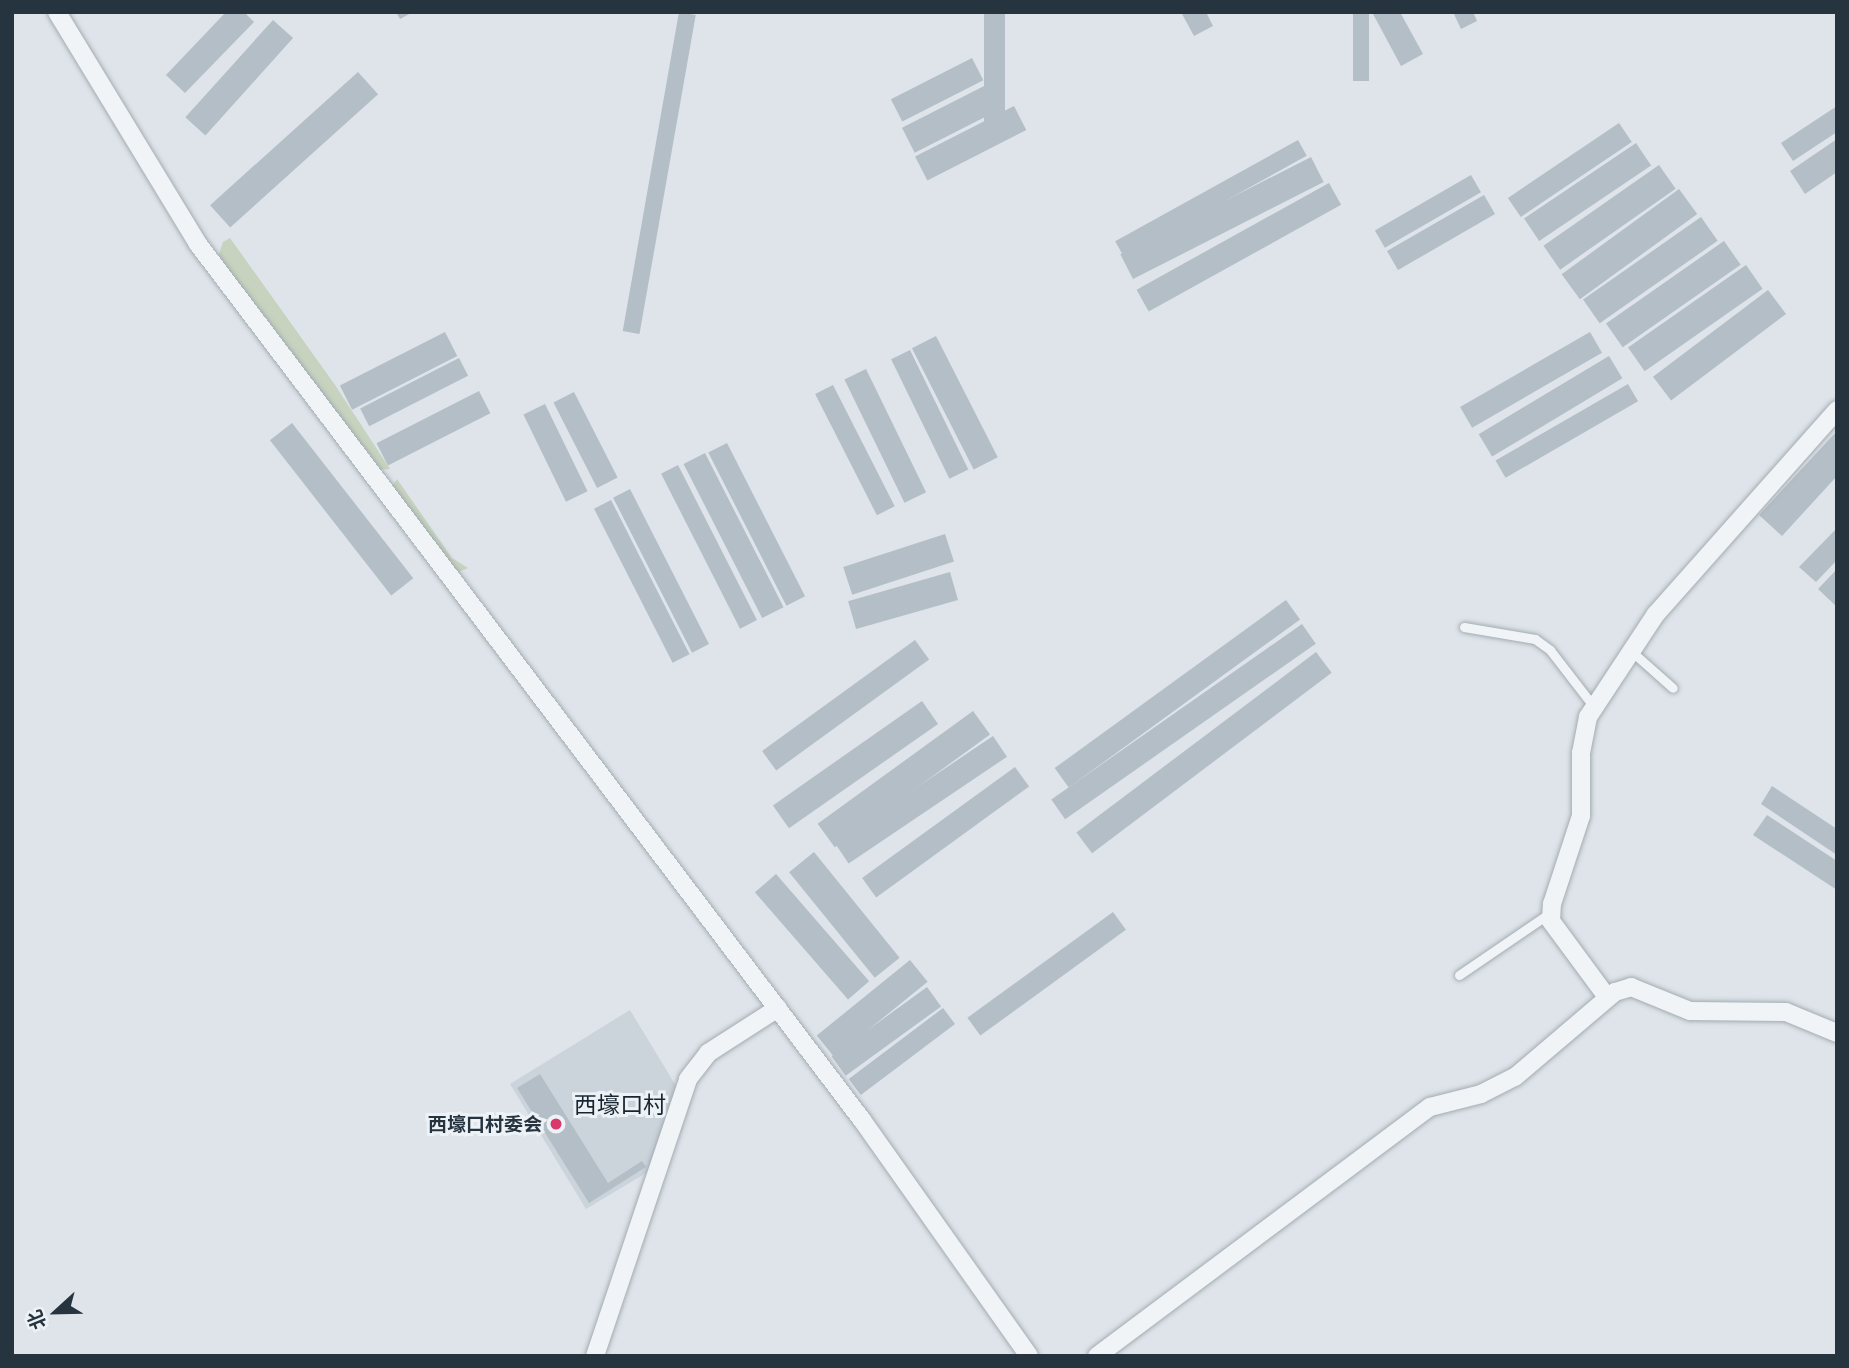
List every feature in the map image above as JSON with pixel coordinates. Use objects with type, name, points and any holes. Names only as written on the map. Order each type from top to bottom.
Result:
[{"type":"street","points":[[57,12],[198,244],[778,1009],[1029,1356]]},
{"type":"street","points":[[1607,997],[1554,928],[1551,912],[1581,817],[1581,753],[1594,707],[1630,650],[1733,524],[1837,410]]},
{"type":"street","points":[[1097,1356],[1430,1107],[1481,1094],[1515,1077],[1607,997],[1631,987],[1690,1011],[1786,1012],[1837,1033]]},
{"type":"street","points":[[595,1356],[688,1079],[708,1053],[778,1009]]},
{"type":"lane","points":[[1464,627],[1483,627],[1535,639],[1550,649],[1594,707]]},
{"type":"lane","points":[[1630,650],[1673,688]]},
{"type":"lane","points":[[1459,975],[1551,912]]},
{"type":"shaded area","points":[[630,1010],[676,1086],[651,1170],[586,1209],[510,1084]]},
{"type":"green space","points":[[230,238],[335,385],[390,469],[376,470],[218,257],[223,242]]},
{"type":"green space","points":[[397,479],[452,558],[468,568],[456,573],[391,488]]},
{"type":"building","points":[[226,12],[244,12],[254,22],[185,93],[166,75]]},
{"type":"building","points":[[396,12],[413,12],[400,19]]},
{"type":"building","points":[[679,12],[696,15],[639,334],[623,331]]},
{"type":"building","points":[[984,12],[1005,12],[1005,135],[984,135]]},
{"type":"building","points":[[1181,12],[1206,12],[1213,26],[1194,36]]},
{"type":"building","points":[[1353,12],[1369,12],[1369,81],[1353,81]]},
{"type":"building","points":[[1372,12],[1400,12],[1423,54],[1401,66]]},
{"type":"building","points":[[1453,12],[1473,12],[1477,21],[1461,29]]},
{"type":"building","points":[[273,20],[293,38],[205,135],[185,117]]},
{"type":"building","points":[[972,58],[983,80],[902,122],[891,99]]},
{"type":"building","points":[[358,72],[378,94],[230,227],[210,205]]},
{"type":"building","points":[[992,82],[1005,107],[915,153],[902,128]]},
{"type":"building","points":[[1014,106],[1026,130],[927,180],[915,156]]},
{"type":"building","points":[[1837,106],[1837,132],[1793,161],[1781,143]]},
{"type":"building","points":[[1619,123],[1632,142],[1521,217],[1508,198]]},
{"type":"building","points":[[1837,139],[1837,172],[1805,194],[1790,171]]},
{"type":"building","points":[[1298,140],[1307,156],[1124,257],[1115,241]]},
{"type":"building","points":[[1636,143],[1651,165],[1539,241],[1524,218]]},
{"type":"building","points":[[1311,157],[1324,182],[1133,279],[1120,254]]},
{"type":"building","points":[[1659,165],[1676,189],[1560,270],[1543,246]]},
{"type":"building","points":[[1471,175],[1481,192],[1385,248],[1375,230]]},
{"type":"building","points":[[1329,183],[1341,205],[1149,312],[1137,290]]},
{"type":"building","points":[[1679,189],[1697,214],[1580,299],[1562,274]]},
{"type":"building","points":[[1484,195],[1495,214],[1398,270],[1387,251]]},
{"type":"building","points":[[1701,217],[1718,241],[1600,323],[1583,300]]},
{"type":"building","points":[[1724,241],[1741,265],[1623,347],[1606,324]]},
{"type":"building","points":[[1746,265],[1763,289],[1645,371],[1628,348]]},
{"type":"building","points":[[1768,290],[1786,314],[1671,401],[1653,377]]},
{"type":"building","points":[[445,332],[457,356],[352,410],[340,386]]},
{"type":"building","points":[[1590,332],[1602,353],[1472,428],[1460,407]]},
{"type":"building","points":[[936,336],[998,457],[974,469],[912,348]]},
{"type":"building","points":[[910,350],[968,470],[949,479],[891,359]]},
{"type":"building","points":[[1609,356],[1622,378],[1492,457],[1479,434]]},
{"type":"building","points":[[459,358],[468,376],[369,426],[360,408]]},
{"type":"building","points":[[866,369],[926,492],[904,503],[844,380]]},
{"type":"building","points":[[1628,384],[1638,401],[1505,478],[1495,460]]},
{"type":"building","points":[[833,385],[895,506],[877,515],[815,394]]},
{"type":"building","points":[[479,391],[490,413],[388,465],[377,443]]},
{"type":"building","points":[[574,392],[618,478],[597,488],[554,402]]},
{"type":"building","points":[[545,404],[588,491],[566,502],[523,415]]},
{"type":"building","points":[[292,423],[413,578],[391,595],[270,440]]},
{"type":"building","points":[[1837,431],[1837,476],[1782,536],[1759,515]]},
{"type":"building","points":[[727,443],[805,596],[786,606],[708,453]]},
{"type":"building","points":[[705,453],[784,607],[762,618],[684,464]]},
{"type":"building","points":[[678,465],[757,620],[740,629],[661,474]]},
{"type":"building","points":[[630,489],[709,644],[692,653],[613,498]]},
{"type":"building","points":[[611,500],[690,654],[673,663],[594,509]]},
{"type":"building","points":[[1837,528],[1837,560],[1816,582],[1799,567]]},
{"type":"building","points":[[945,534],[954,562],[852,595],[843,567]]},
{"type":"building","points":[[1837,569],[1837,607],[1818,589]]},
{"type":"building","points":[[950,572],[958,600],[856,629],[848,601]]},
{"type":"building","points":[[1286,600],[1300,619],[1069,788],[1055,768]]},
{"type":"building","points":[[1302,624],[1316,644],[1065,819],[1051,800]]},
{"type":"building","points":[[915,640],[929,659],[776,771],[762,751]]},
{"type":"building","points":[[1316,652],[1332,673],[1092,853],[1076,833]]},
{"type":"building","points":[[922,701],[938,724],[789,828],[773,805]]},
{"type":"building","points":[[973,711],[990,734],[835,847],[818,824]]},
{"type":"building","points":[[993,736],[1007,757],[849,864],[835,843]]},
{"type":"building","points":[[1015,767],[1029,786],[876,898],[862,878]]},
{"type":"building","points":[[1772,786],[1837,829],[1837,855],[1761,804]]},
{"type":"building","points":[[1767,815],[1837,861],[1837,890],[1753,835]]},
{"type":"building","points":[[814,852],[900,958],[875,978],[789,872]]},
{"type":"building","points":[[776,874],[869,981],[848,1000],[755,892]]},
{"type":"building","points":[[1113,912],[1126,930],[980,1036],[967,1018]]},
{"type":"building","points":[[910,960],[928,982],[834,1057],[817,1036]]},
{"type":"building","points":[[927,987],[941,1006],[846,1076],[832,1056]]},
{"type":"building","points":[[943,1008],[955,1024],[861,1095],[849,1079]]},
{"type":"building","name":"西壕口村委会","points":[[540,1074],[608,1183],[642,1161],[646,1167],[589,1203],[517,1088]]},
{"type":"place","name":"西壕口村委会","points":[[556,1124]]},
{"type":"district","name":"西壕口村","points":[[620,1104]]}]
